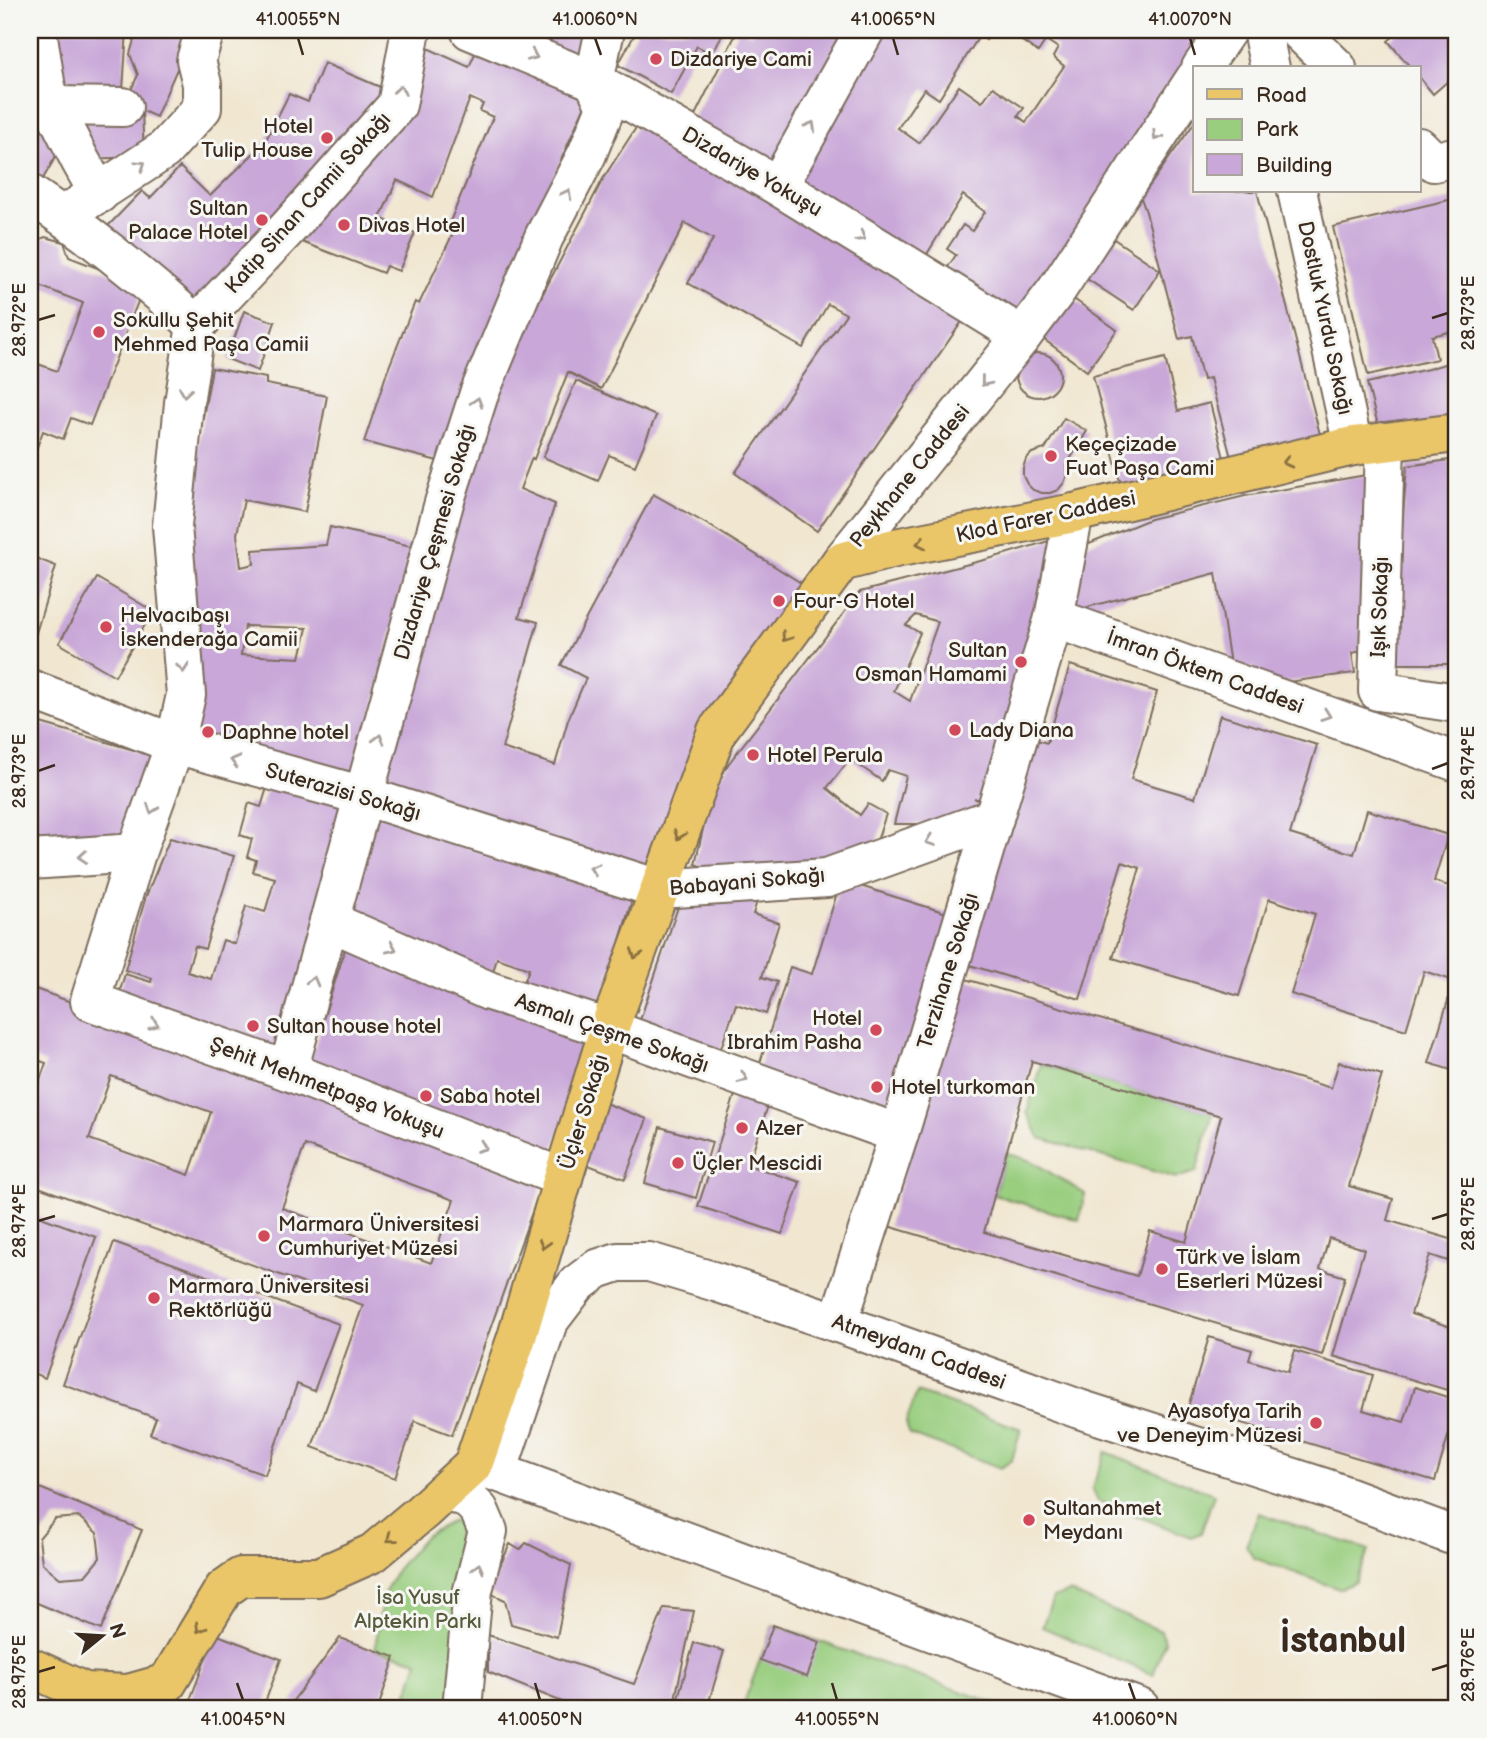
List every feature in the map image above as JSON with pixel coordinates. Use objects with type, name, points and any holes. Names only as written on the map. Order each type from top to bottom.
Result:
[{"type":"main road","name":"Klod Farer Caddesi","points":[[841,562],[895,548],[1074,513],[1369,444],[1457,433]]},
{"type":"main road","name":"Peykhane Caddesi","points":[[659,889],[717,731],[841,562]]},
{"type":"main road","name":"Üçler Sokağı","points":[[485,1468],[517,1336],[563,1178],[610,1029],[659,889]]},
{"type":"main road","points":[[30,1667],[85,1692],[164,1695],[224,1588],[241,1577],[319,1577],[373,1553],[443,1493],[485,1468]]},
{"type":"street","points":[[37,30],[47,95],[99,194]]},
{"type":"street","points":[[63,216],[164,150],[202,108],[202,84],[196,60],[205,30]]},
{"type":"street","name":"Katip Sinan Camii Sokağı","points":[[196,325],[289,227],[397,105],[411,30]]},
{"type":"street","name":"Dizdariye Yokuşu","points":[[470,30],[594,82],[778,186],[1023,336]]},
{"type":"street","name":"Dizdariye Çeşmesi Sokağı","points":[[288,1071],[444,503],[479,394],[544,237],[587,154],[606,107],[594,82],[605,30]]},
{"type":"street","points":[[778,186],[865,30]]},
{"type":"street","points":[[1202,66],[1227,30]]},
{"type":"street","points":[[1262,30],[1270,66]]},
{"type":"street","points":[[1298,30],[1335,66]]},
{"type":"street","name":"Peykhane Caddesi","points":[[841,562],[1023,336],[1056,291],[1193,82]]},
{"type":"street","points":[[52,106],[123,107]]},
{"type":"street","points":[[1420,148],[1433,162],[1457,156]]},
{"type":"street","name":"Dostluk Yurdu Sokağı","points":[[1297,192],[1369,444]]},
{"type":"street","points":[[30,194],[146,279],[196,325],[184,403],[172,526],[186,695],[176,744],[136,853],[30,860]]},
{"type":"street","name":"Işık Sokağı","points":[[1369,444],[1378,691],[1457,703]]},
{"type":"street","points":[[1054,618],[1074,513]]},
{"type":"street","name":"İmran Öktem Caddesi","points":[[1054,618],[1457,762]]},
{"type":"street","name":"Terzihane Sokağı","points":[[838,1323],[899,1134],[1054,618]]},
{"type":"street","name":"Suterazisi Sokağı","points":[[30,689],[176,744],[363,796],[659,889]]},
{"type":"street","name":"Babayani Sokağı","points":[[659,889],[827,878],[994,818]]},
{"type":"street","name":"Şehit Mehmetpaşa Yokuşu","points":[[136,853],[90,1002],[288,1071],[563,1178]]},
{"type":"street","name":"Asmalı Çeşme Sokağı","points":[[329,921],[489,991],[610,1029],[899,1134]]},
{"type":"street","name":"Atmeydanı Caddesi","points":[[485,1468],[548,1322],[577,1284],[597,1269],[618,1262],[649,1262],[838,1323],[1079,1409],[1325,1488],[1457,1537]]},
{"type":"street","points":[[485,1468],[1140,1708]]},
{"type":"street","points":[[443,1493],[465,1496],[479,1510],[488,1531],[473,1590],[462,1708]]},
{"type":"green space","points":[[1041,1064],[1213,1113],[1196,1172],[1176,1178],[1040,1138],[1027,1113]]},
{"type":"green space","points":[[1006,1153],[1031,1161],[1085,1194],[1079,1220],[994,1195]]},
{"type":"green space","points":[[917,1392],[1021,1429],[1012,1460],[1001,1468],[909,1434],[906,1422]]},
{"type":"green space","points":[[1106,1452],[1214,1494],[1201,1533],[1191,1537],[1098,1501],[1092,1488]]},
{"type":"green space","points":[[1259,1513],[1369,1550],[1355,1582],[1339,1589],[1254,1558],[1246,1545]]},
{"type":"green space","name":"İsa Yusuf Alptekin Parkı","points":[[453,1521],[475,1531],[449,1708],[403,1708],[418,1661],[375,1649],[383,1596],[396,1570],[426,1535]]},
{"type":"green space","points":[[1069,1592],[1161,1631],[1165,1641],[1153,1675],[1042,1627],[1053,1598]]},
{"type":"green space","points":[[773,1625],[1008,1708],[742,1708]]},
{"type":"building","points":[[55,30],[127,30],[122,105],[52,100]]},
{"type":"building","points":[[137,30],[194,30],[156,117],[125,103],[138,75],[130,54]]},
{"type":"building","points":[[485,30],[593,30],[581,72]]},
{"type":"building","name":"Dizdariye Cami","points":[[637,30],[725,30],[712,54],[697,46],[671,94],[618,65]]},
{"type":"building","points":[[738,30],[751,34],[754,30],[852,30],[775,175],[687,131]]},
{"type":"building","points":[[882,30],[993,30],[986,40],[980,35],[939,99],[924,89],[898,128],[919,143],[959,86],[982,102],[993,87],[1024,108],[1018,116],[1026,122],[1064,66],[1053,57],[1058,48],[1046,40],[1038,52],[1006,30],[1214,30],[1013,326],[941,277],[956,255],[947,249],[963,225],[972,231],[985,212],[963,195],[921,264],[788,189]]},
{"type":"building","points":[[1401,30],[1457,30],[1457,73],[1433,94],[1420,78],[1420,66],[1409,66],[1388,41]]},
{"type":"building","points":[[482,38],[593,87],[537,215],[442,462],[364,442],[387,372],[415,302],[419,304],[456,227],[449,224],[493,117],[480,111],[483,104],[470,98],[433,197],[397,180],[380,218],[415,233],[399,271],[386,266],[383,273],[299,241],[421,45],[469,67]]},
{"type":"building","points":[[30,61],[65,140],[36,191],[30,185]]},
{"type":"building","points":[[324,63],[387,90],[195,320],[103,231],[142,191],[150,198],[180,167],[210,196],[265,142],[289,94],[308,102]]},
{"type":"building","points":[[67,110],[142,111],[144,157],[81,159]]},
{"type":"building","points":[[643,117],[972,307],[817,531],[735,473],[846,314],[828,304],[803,348],[688,283],[713,239],[685,223],[601,389],[568,372],[520,489],[555,504],[519,617],[538,622],[502,748],[555,765],[568,720],[586,678],[561,665],[653,494],[712,527],[809,588],[646,882],[379,798],[468,470],[517,343],[604,177]]},
{"type":"building","points":[[1193,125],[1193,192],[1257,192],[1323,446],[1234,469],[1210,378],[1203,380],[1192,336],[1179,339],[1141,198]]},
{"type":"building","points":[[1457,198],[1457,330],[1432,336],[1437,359],[1368,375],[1333,227]]},
{"type":"building","name":"Sokullu Şehit Mehmed Paşa Camii","points":[[45,237],[64,242],[69,257],[144,286],[90,425],[71,418],[63,439],[43,431],[30,466],[30,361],[57,371],[83,303],[30,282],[30,242]]},
{"type":"building","points":[[1111,237],[1160,270],[1134,310],[1084,277]]},
{"type":"building","points":[[1071,297],[1117,330],[1087,371],[1042,338]]},
{"type":"building","points":[[244,311],[275,322],[258,371],[227,359]]},
{"type":"building","points":[[1038,353],[1054,359],[1060,375],[1054,391],[1038,397],[1022,391],[1016,375],[1022,359]]},
{"type":"building","points":[[1165,358],[1178,411],[1210,403],[1226,466],[1123,493],[1093,376]]},
{"type":"building","points":[[1457,360],[1457,424],[1380,433],[1367,383]]},
{"type":"building","points":[[212,368],[266,378],[266,384],[327,396],[305,512],[244,500],[237,534],[241,567],[254,564],[253,550],[326,545],[330,527],[411,546],[355,790],[191,747],[181,537]],"holes":[[[245,626],[307,628],[300,658],[241,655]]]},
{"type":"building","points":[[576,381],[656,416],[635,466],[609,455],[598,481],[543,457]]},
{"type":"building","name":"Keçeçizade Fuat Paşa Cami","points":[[1064,418],[1087,431],[1066,466],[1067,475],[1058,490],[1042,493],[1033,490],[1023,476],[1026,459],[1032,453],[1045,449]]},
{"type":"building","points":[[1457,459],[1457,664],[1391,664],[1407,466]]},
{"type":"building","points":[[1378,473],[1372,649],[1352,653],[1355,673],[1258,686],[1255,668],[1231,671],[1216,573],[1073,611],[1072,551],[1150,519],[1245,496]]},
{"type":"building","points":[[1062,537],[986,802],[974,798],[984,804],[973,824],[894,824],[906,776],[888,770],[882,781],[850,759],[827,788],[860,815],[868,804],[886,814],[877,841],[846,858],[731,879],[695,864],[712,790],[729,763],[860,592]],"holes":[[[916,615],[938,622],[910,701],[894,691],[920,633],[906,625]]]},
{"type":"building","points":[[30,556],[56,566],[30,653]]},
{"type":"building","name":"Helvacıbaşı İskenderağa Camii","points":[[97,578],[153,611],[115,676],[59,643]]},
{"type":"building","points":[[1070,665],[1157,692],[1131,779],[1195,798],[1220,715],[1317,745],[1290,834],[1354,854],[1367,810],[1448,835],[1434,881],[1457,889],[1457,1072],[1429,1063],[1454,981],[1424,971],[1406,1030],[1291,994],[1315,914],[1269,899],[1239,996],[1113,958],[1140,868],[1122,862],[1080,999],[960,962],[1027,737],[1047,743]]},
{"type":"building","points":[[30,720],[162,758],[130,847],[30,857]]},
{"type":"building","points":[[271,775],[351,799],[278,1051],[116,1004],[125,974],[151,982],[152,978],[125,970],[146,896],[170,838],[234,856],[205,949],[195,946],[187,972],[211,979],[223,940],[235,944],[246,906],[265,912],[275,878],[253,872],[256,860],[247,857],[252,839],[240,835],[249,803],[261,807]]},
{"type":"building","points":[[378,811],[635,889],[597,1019],[519,996],[529,969],[497,958],[493,972],[346,926]]},
{"type":"building","points":[[841,880],[956,916],[892,1122],[755,1079],[790,967],[812,974]]},
{"type":"building","points":[[758,898],[753,914],[779,923],[762,977],[777,982],[766,1014],[736,1004],[719,1054],[638,1026],[680,901]]},
{"type":"building","points":[[348,940],[592,1031],[548,1166],[306,1074]]},
{"type":"building","points":[[962,978],[1331,1088],[1339,1062],[1382,1075],[1349,1186],[1393,1199],[1387,1220],[1457,1241],[1457,1264],[1430,1255],[1411,1314],[1457,1329],[1457,1393],[1333,1356],[1364,1249],[1329,1238],[1320,1269],[1345,1277],[1322,1355],[888,1226]],"holes":[[[1032,1061],[1221,1116],[1186,1242],[1150,1231],[1137,1276],[984,1232]]]},
{"type":"building","name":"Marmara Üniversitesi Cumhuriyet Müzesi","points":[[30,987],[545,1176],[452,1435],[415,1421],[395,1478],[312,1447],[363,1305],[30,1184],[30,1108],[46,1063],[30,1057]],"holes":[[[111,1076],[211,1112],[189,1175],[89,1139]],[[305,1145],[454,1200],[431,1263],[282,1208]]]},
{"type":"building","name":"Alzer","points":[[740,1080],[773,1091],[748,1165],[800,1182],[782,1234],[698,1206]]},
{"type":"building","points":[[605,1103],[647,1119],[625,1179],[583,1163]]},
{"type":"building","name":"Üçler Mescidi","points":[[660,1127],[712,1142],[696,1198],[645,1183]]},
{"type":"building","points":[[30,1213],[96,1237],[45,1378],[30,1372]]},
{"type":"building","points":[[114,1242],[339,1324],[314,1391],[297,1384],[265,1475],[150,1434],[156,1418],[63,1384]]},
{"type":"building","points":[[1209,1337],[1252,1350],[1249,1360],[1288,1372],[1295,1351],[1373,1375],[1363,1410],[1404,1422],[1415,1387],[1457,1400],[1435,1481],[1188,1407]]},
{"type":"building","points":[[30,1484],[142,1530],[101,1630],[30,1600]],"holes":[[[79,1517],[97,1533],[100,1558],[85,1576],[60,1578],[42,1563],[39,1538],[55,1519]]]},
{"type":"building","points":[[526,1543],[571,1565],[557,1637],[511,1624],[505,1600],[488,1592],[510,1544],[520,1550]]},
{"type":"building","points":[[664,1608],[694,1611],[673,1708],[577,1708],[488,1672],[488,1635],[634,1684]]},
{"type":"building","points":[[773,1625],[820,1642],[807,1677],[760,1660]]},
{"type":"building","points":[[215,1634],[281,1659],[263,1708],[187,1708]]},
{"type":"building","points":[[340,1638],[395,1657],[378,1708],[319,1708],[292,1702]]},
{"type":"building","points":[[694,1643],[724,1651],[707,1708],[675,1708]]},
{"type":"place","name":"Dizdariye Cami","points":[[656,59]]},
{"type":"place","name":"Hotel Tulip House","points":[[327,138]]},
{"type":"place","name":"Sultan Palace Hotel","points":[[262,220]]},
{"type":"place","name":"Divas Hotel","points":[[344,225]]},
{"type":"place","name":"Sokullu Şehit Mehmed Paşa Camii","points":[[99,332]]},
{"type":"place","name":"Keçeçizade Fuat Paşa Cami","points":[[1051,456]]},
{"type":"place","name":"Four-G Hotel","points":[[779,601]]},
{"type":"place","name":"Helvacıbaşı İskenderağa Camii","points":[[106,627]]},
{"type":"place","name":"Sultan Osman Hamami","points":[[1021,662]]},
{"type":"place","name":"Lady Diana","points":[[955,730]]},
{"type":"place","name":"Daphne hotel","points":[[208,732]]},
{"type":"place","name":"Hotel Perula","points":[[753,755]]},
{"type":"place","name":"Sultan house hotel","points":[[253,1026]]},
{"type":"place","name":"Hotel Ibrahim Pasha","points":[[876,1030]]},
{"type":"place","name":"Hotel turkoman","points":[[877,1087]]},
{"type":"place","name":"Saba hotel","points":[[426,1096]]},
{"type":"place","name":"Alzer","points":[[742,1128]]},
{"type":"place","name":"Üçler Mescidi","points":[[678,1163]]},
{"type":"place","name":"Marmara Üniversitesi Cumhuriyet Müzesi","points":[[264,1236]]},
{"type":"place","name":"Türk ve İslam Eserleri Müzesi","points":[[1162,1269]]},
{"type":"place","name":"Marmara Üniversitesi Rektörlüğü","points":[[154,1298]]},
{"type":"place","name":"Ayasofya Tarih ve Deneyim Müzesi","points":[[1316,1423]]},
{"type":"place","name":"Sultanahmet Meydanı","points":[[1029,1520]]},
{"type":"district","name":"İstanbul","points":[[1343,1641]]}]
